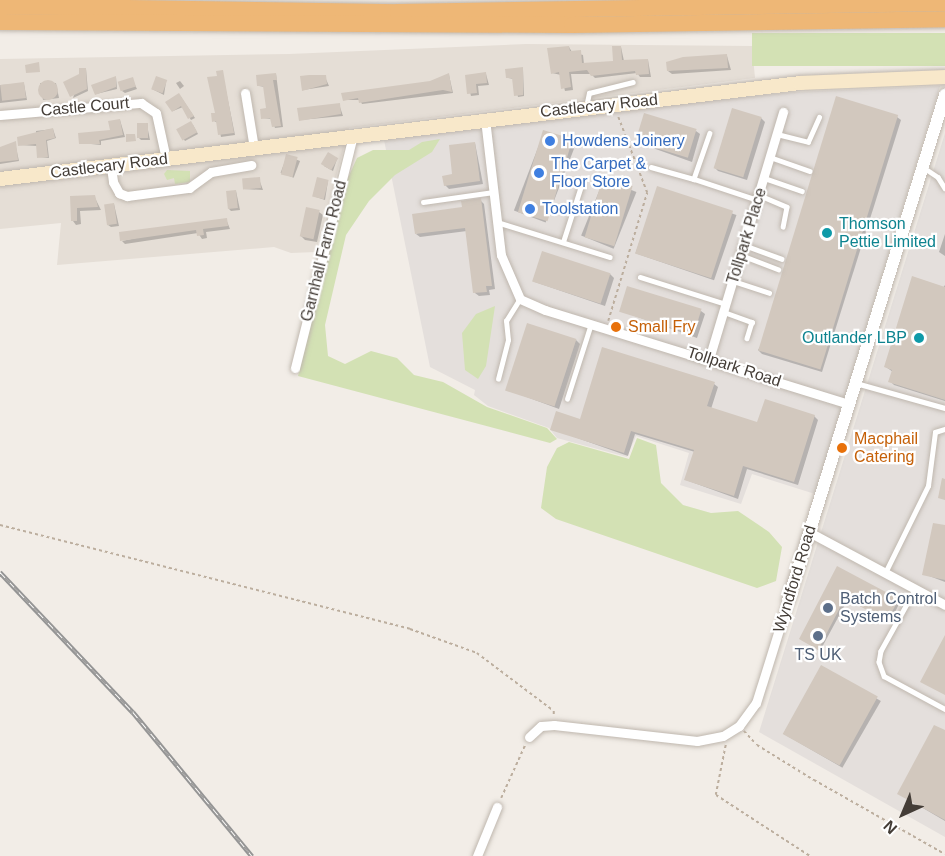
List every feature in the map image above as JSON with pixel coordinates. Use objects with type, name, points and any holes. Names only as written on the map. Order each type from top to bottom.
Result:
[{"type":"highway","points":[[0,6],[398,12],[945,3]]},
{"type":"highway","points":[[0,22],[572,25],[945,19]]},
{"type":"main road","name":"Castlecary Road","points":[[0,179],[800,83],[945,77]]},
{"type":"street","points":[[245,93],[254,148]]},
{"type":"street","name":"Wyndford Road","points":[[555,725],[697,741],[728,733],[739,726],[756,703],[945,95]]},
{"type":"street","name":"Castle Court","points":[[0,116],[141,103],[156,113],[166,159]]},
{"type":"street","name":"Tollpark Place","points":[[709,359],[783,112]]},
{"type":"street","points":[[485,119],[501,255],[520,298]]},
{"type":"street","name":"Garnhall Farm Road","points":[[295,368],[353,135]]},
{"type":"street","points":[[111,167],[113,182],[119,193],[127,196],[189,188],[211,172],[251,165]]},
{"type":"street","name":"Tollpark Road","points":[[520,298],[591,323],[849,404]]},
{"type":"street","points":[[809,532],[945,605]]},
{"type":"street","points":[[529,737],[541,726],[555,725]]},
{"type":"street","points":[[477,856],[496,807]]},
{"type":"lane","points":[[586,107],[589,93],[633,82]]},
{"type":"lane","points":[[777,134],[806,143],[819,117]]},
{"type":"lane","points":[[694,179],[710,133]]},
{"type":"lane","points":[[770,158],[810,171]]},
{"type":"lane","points":[[651,167],[787,207],[783,227]]},
{"type":"lane","points":[[923,167],[938,177],[945,188]]},
{"type":"lane","points":[[764,178],[802,191]]},
{"type":"lane","points":[[563,242],[581,186]]},
{"type":"lane","points":[[423,202],[493,192]]},
{"type":"lane","points":[[497,222],[610,257]]},
{"type":"lane","points":[[744,245],[782,259]]},
{"type":"lane","points":[[741,255],[778,269]]},
{"type":"lane","points":[[640,277],[725,308],[752,322],[747,338]]},
{"type":"lane","points":[[734,281],[770,293]]},
{"type":"lane","points":[[498,379],[508,340],[506,321],[520,298]]},
{"type":"lane","points":[[567,399],[591,323]]},
{"type":"lane","points":[[856,383],[945,408]]},
{"type":"lane","points":[[885,573],[928,486],[935,432],[945,429]]},
{"type":"lane","points":[[915,589],[881,651],[879,662],[884,676],[945,709]]},
{"type":"path","points":[[606,327],[646,193],[627,149],[614,104]]},
{"type":"path","points":[[0,525],[410,629],[477,653],[554,711],[555,725]]},
{"type":"path","points":[[739,726],[757,745],[945,854]]},
{"type":"path","points":[[728,733],[716,795],[810,856]]},
{"type":"path","points":[[496,807],[529,737]]},
{"type":"shaded area","points":[[526,44],[752,46],[755,78],[349,128],[316,252],[291,253],[274,247],[57,265],[61,223],[0,229],[0,59],[289,54]]},
{"type":"shaded area","points":[[940,86],[815,494],[752,474],[741,504],[680,485],[689,453],[636,436],[627,457],[557,438],[549,428],[488,406],[474,395],[475,390],[430,367],[384,140],[560,116],[794,92]]},
{"type":"shaded area","points":[[945,133],[945,837],[759,732]]},
{"type":"green space","points":[[752,33],[945,33],[945,66],[752,66]]},
{"type":"green space","points":[[440,139],[432,152],[395,175],[369,201],[346,235],[325,325],[328,356],[345,364],[371,351],[397,358],[414,375],[443,382],[487,407],[547,428],[557,439],[550,443],[298,376],[347,180],[357,158],[373,150],[409,150],[422,142]]},
{"type":"green space","points":[[167,170],[190,171],[190,182],[175,184],[174,178],[167,180],[164,174]]},
{"type":"green space","points":[[495,306],[486,366],[478,379],[465,370],[462,333],[476,314]]},
{"type":"green space","points":[[637,438],[656,445],[661,483],[683,505],[711,513],[738,511],[769,532],[782,547],[776,581],[757,588],[556,519],[541,508],[547,467],[557,448],[569,442],[629,459]]},
{"type":"building","points":[[569,46],[570,51],[581,50],[582,63],[613,61],[612,46],[621,46],[622,60],[648,59],[649,74],[636,75],[635,71],[591,76],[587,70],[569,72],[571,87],[561,89],[559,72],[551,74],[547,48]]},
{"type":"building","points":[[727,54],[728,68],[667,71],[666,62],[683,57]]},
{"type":"building","points":[[39,62],[40,72],[26,73],[25,65]]},
{"type":"building","points":[[523,67],[523,95],[514,96],[512,78],[506,78],[505,69]]},
{"type":"building","points":[[79,68],[86,68],[87,89],[70,97],[63,82],[79,74]]},
{"type":"building","points":[[223,70],[234,133],[218,135],[216,121],[212,122],[211,113],[215,113],[207,77],[217,76],[216,71]]},
{"type":"building","points":[[486,72],[487,83],[476,84],[477,93],[467,94],[465,75]]},
{"type":"building","points":[[276,73],[277,80],[273,80],[281,126],[272,127],[270,118],[261,119],[260,109],[266,108],[263,86],[257,86],[256,75]]},
{"type":"building","points":[[449,73],[452,92],[443,90],[359,103],[358,98],[343,101],[341,93],[430,81]]},
{"type":"building","points":[[326,75],[327,84],[302,91],[300,76]]},
{"type":"building","points":[[116,76],[116,87],[95,95],[91,85]]},
{"type":"building","points":[[156,76],[167,80],[162,93],[151,89]]},
{"type":"building","points":[[133,77],[136,87],[121,91],[118,82]]},
{"type":"building","points":[[48,80],[55,83],[58,90],[55,97],[48,100],[41,97],[38,90],[41,83]]},
{"type":"building","points":[[24,82],[26,98],[2,101],[0,85]]},
{"type":"building","points":[[179,93],[194,116],[188,119],[181,106],[172,112],[165,102]]},
{"type":"building","name":"Thomson Pettie Limited","points":[[836,96],[898,115],[820,369],[758,350]]},
{"type":"building","points":[[340,103],[341,114],[299,121],[297,108]]},
{"type":"building","points":[[732,108],[762,117],[743,177],[714,168]]},
{"type":"building","points":[[644,113],[697,129],[688,158],[635,142]]},
{"type":"building","points":[[120,119],[123,135],[99,140],[100,144],[79,144],[78,133],[110,130],[108,121]]},
{"type":"building","points":[[191,121],[197,132],[182,141],[176,129]]},
{"type":"building","points":[[137,123],[148,123],[148,138],[137,138]]},
{"type":"building","points":[[53,128],[55,138],[46,140],[48,157],[37,158],[36,144],[18,146],[17,137]]},
{"type":"building","points":[[543,130],[573,139],[548,221],[518,212]]},
{"type":"building","points":[[126,134],[135,134],[136,141],[126,142]]},
{"type":"building","points":[[16,141],[18,160],[0,162],[0,147]]},
{"type":"building","points":[[475,142],[480,181],[444,186],[442,176],[452,174],[449,145]]},
{"type":"building","points":[[328,152],[338,158],[331,170],[321,164]]},
{"type":"building","points":[[286,154],[298,157],[293,177],[281,174]]},
{"type":"building","points":[[260,177],[261,188],[243,190],[242,179]]},
{"type":"building","points":[[317,177],[329,180],[324,199],[312,196]]},
{"type":"building","points":[[603,177],[633,186],[614,246],[585,237]]},
{"type":"building","points":[[657,186],[733,211],[711,278],[635,254]]},
{"type":"building","points":[[236,190],[238,208],[228,209],[226,191]]},
{"type":"building","points":[[95,195],[98,207],[77,208],[77,221],[71,221],[70,196]]},
{"type":"building","points":[[481,198],[492,286],[486,286],[487,292],[473,293],[465,228],[415,234],[412,214],[462,207],[461,201]]},
{"type":"building","points":[[114,203],[117,224],[107,225],[104,204]]},
{"type":"building","points":[[306,207],[320,210],[313,239],[300,236]]},
{"type":"building","points":[[227,218],[228,226],[203,229],[204,235],[197,236],[196,230],[120,241],[119,232]]},
{"type":"building","points":[[542,251],[610,273],[601,304],[532,281]]},
{"type":"building","name":"Outlander LBP","points":[[912,276],[945,287],[945,400],[888,382],[892,370],[884,367]]},
{"type":"building","points":[[627,286],[702,309],[694,335],[619,312]]},
{"type":"building","points":[[527,323],[576,339],[555,407],[505,391]]},
{"type":"building","points":[[602,347],[715,382],[707,406],[757,422],[765,399],[815,415],[794,482],[743,466],[734,496],[684,480],[694,450],[631,431],[624,453],[550,430],[556,411],[580,419]]},
{"type":"building","points":[[942,478],[945,479],[945,500],[938,498]]},
{"type":"building","points":[[933,523],[945,525],[945,580],[922,575]]},
{"type":"building","points":[[837,566],[899,599],[887,621],[845,598],[818,650],[799,639]]},
{"type":"building","points":[[945,635],[945,695],[920,682]]},
{"type":"building","points":[[821,665],[878,697],[840,766],[783,734]]},
{"type":"building","points":[[934,725],[945,730],[945,820],[897,794]]},
{"type":"railway","points":[[0,572],[133,712],[252,856]]},
{"type":"place","name":"Howdens Joinery","points":[[550,141]]},
{"type":"place","name":"The Carpet & Floor Store","points":[[539,173]]},
{"type":"place","name":"Toolstation","points":[[530,209]]},
{"type":"place","name":"Thomson Pettie Limited","points":[[827,233]]},
{"type":"place","name":"Small Fry","points":[[616,327]]},
{"type":"place","name":"Outlander LBP","points":[[919,338]]},
{"type":"place","name":"Macphail Catering","points":[[842,448]]},
{"type":"place","name":"Batch Control Systems","points":[[828,608]]},
{"type":"place","name":"TS UK","points":[[818,636]]}]
